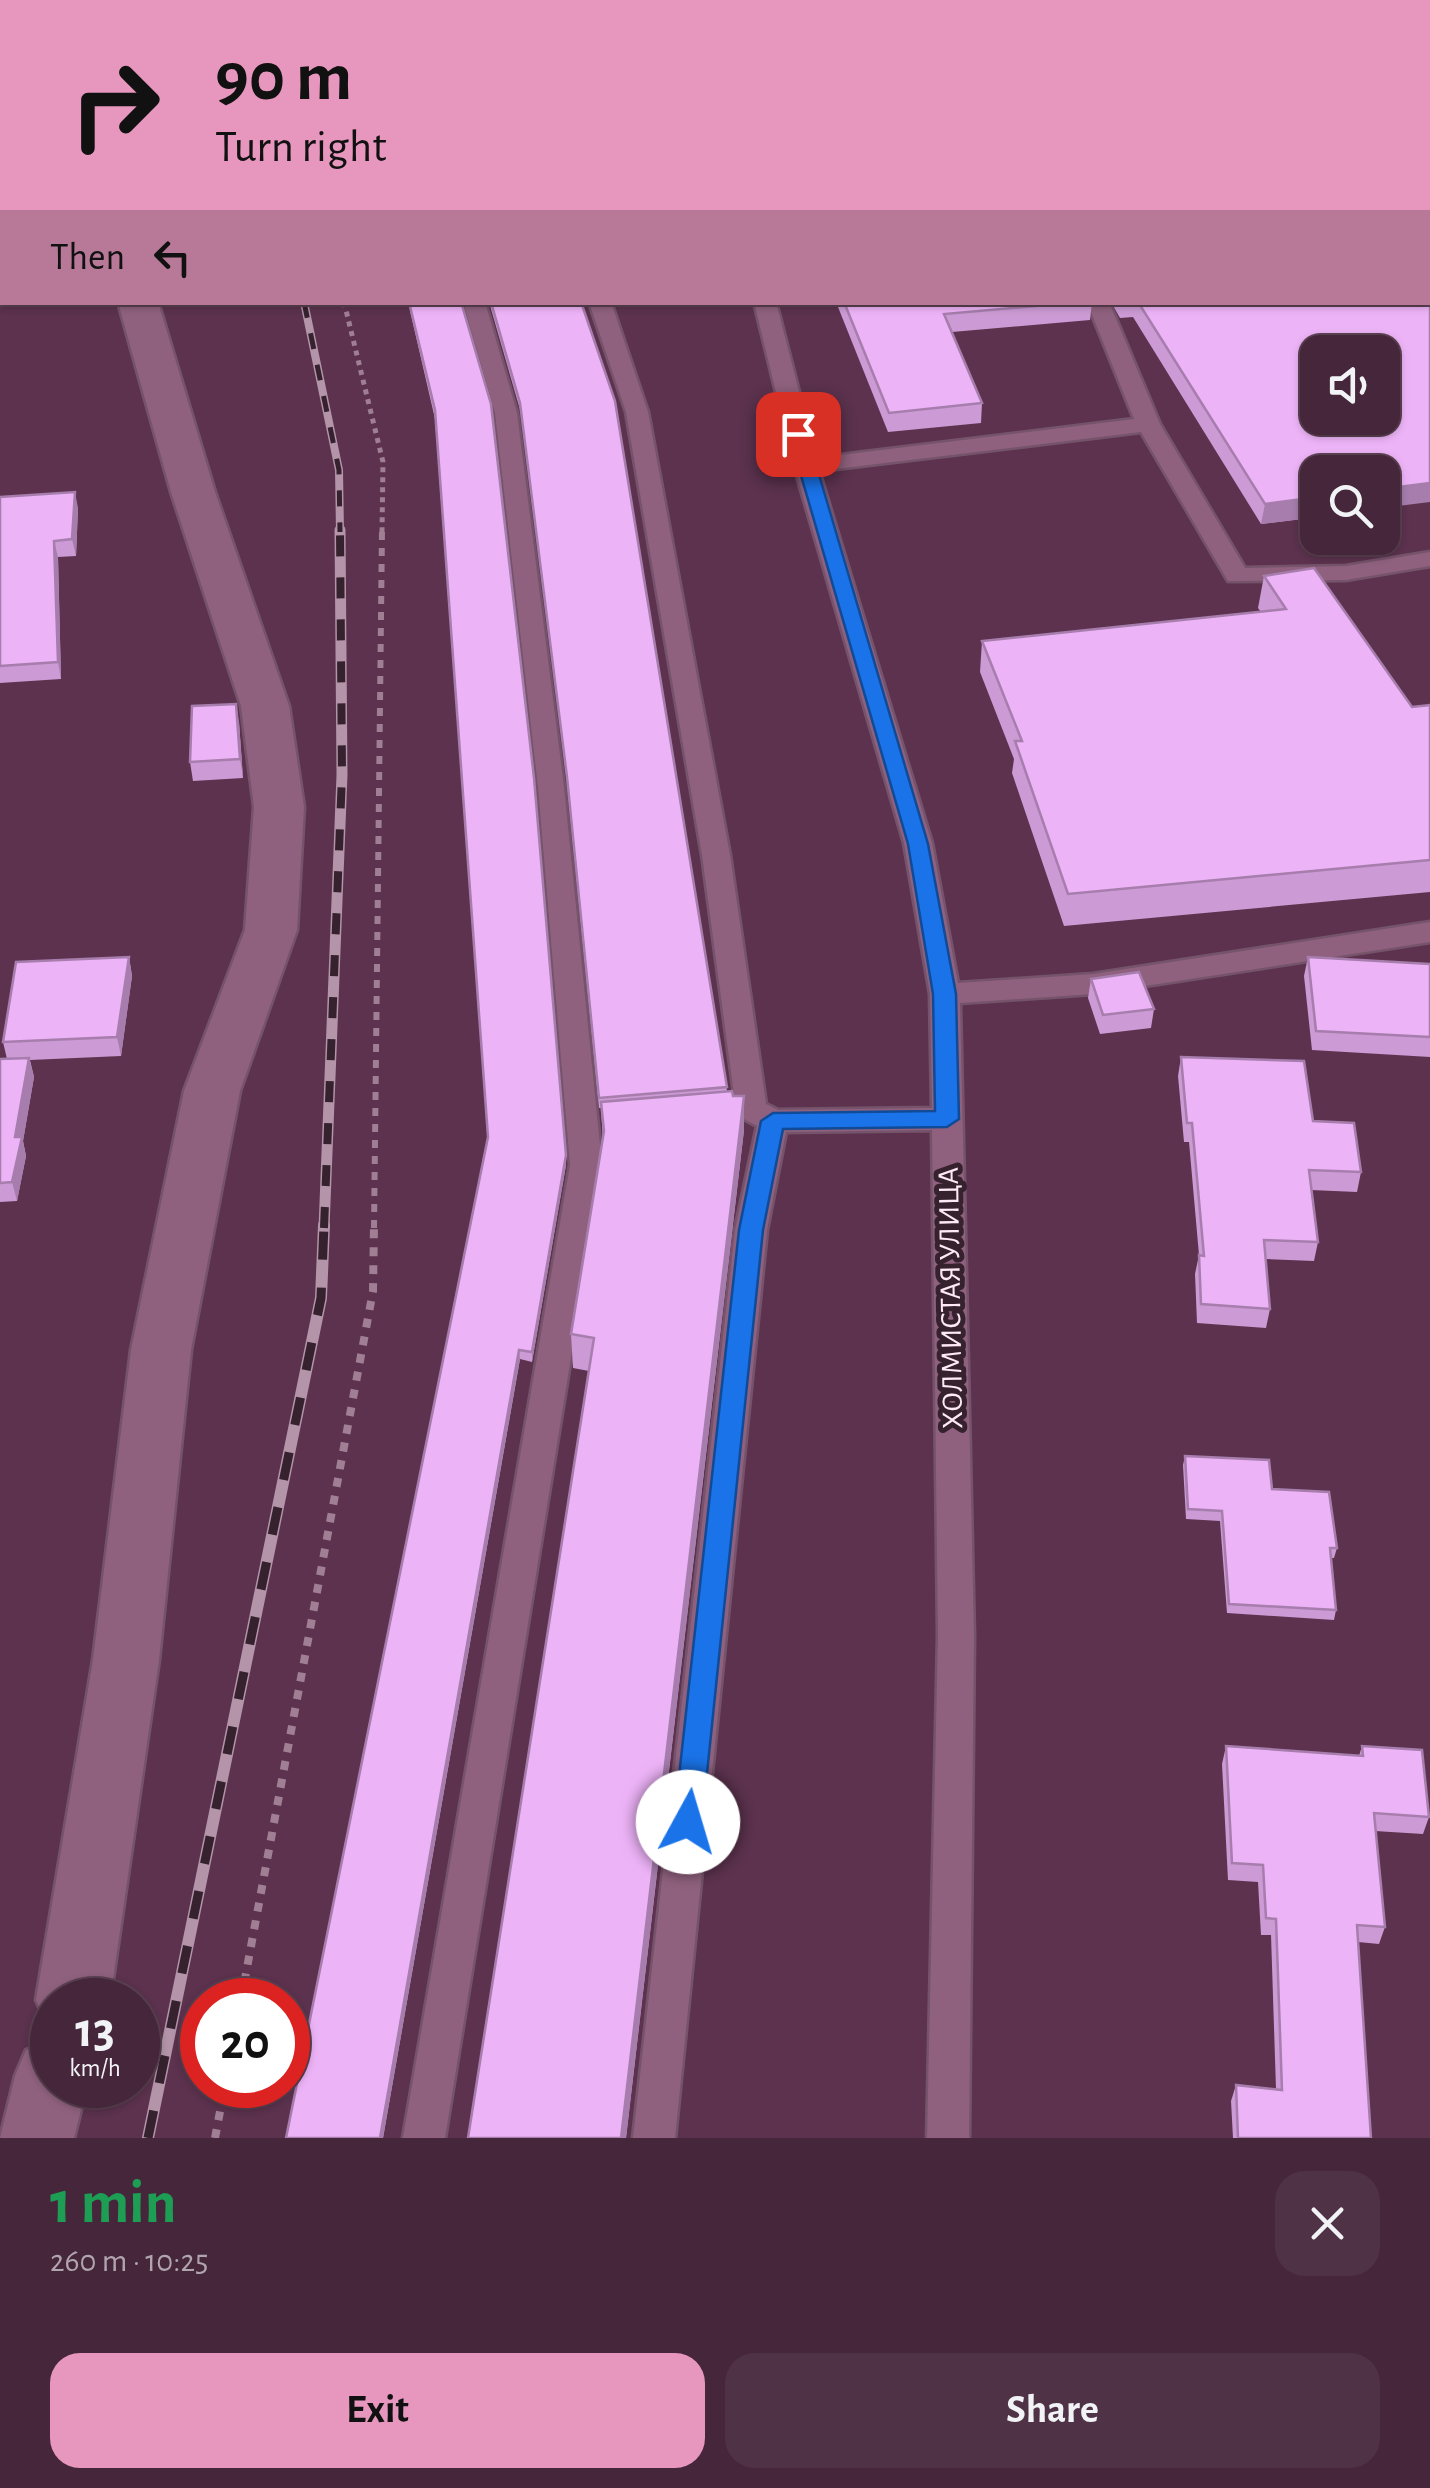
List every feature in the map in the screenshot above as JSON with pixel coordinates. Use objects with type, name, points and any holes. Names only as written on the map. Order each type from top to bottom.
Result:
[{"type":"street","points":[[76,1978],[126,1660],[162,1350],[212,1091],[271,930],[279,807],[265,706],[193,492],[139,305]]},
{"type":"street","points":[[36,2138],[44,2108]]},
{"type":"lane","points":[[424,2138],[586,1165],[551,787],[506,413],[475,305]]},
{"type":"lane","points":[[601,305],[637,412],[762,1115],[654,2138]]},
{"type":"lane","name":"ХОЛМИСТАЯ УЛИЦА","points":[[766,305],[806,466],[918,844],[944,994],[956,1636],[948,2138]]},
{"type":"lane","points":[[1099,305],[1148,424],[1236,576],[1346,573],[1430,560]]},
{"type":"lane","points":[[806,466],[1148,424]]},
{"type":"lane","points":[[944,994],[1092,984],[1430,932]]},
{"type":"lane","points":[[713,1112],[947,1119]]},
{"type":"lane","points":[[581,1124],[619,1121]]},
{"type":"path","points":[[245,1978],[373,1291],[383,462],[345,305]]},
{"type":"path","points":[[215,2138],[221,2108]]},
{"type":"building","points":[[410,305],[462,305],[491,404],[534,778],[566,1155],[532,1352],[519,1350],[380,2138],[286,2138],[292,2108],[310,2108],[310,2019],[488,1137],[435,410]]},
{"type":"building","points":[[492,305],[582,305],[615,401],[727,1087],[599,1098],[567,777],[520,403]]},
{"type":"building","points":[[845,305],[1046,305],[944,314],[982,403],[889,413]]},
{"type":"building","points":[[1140,305],[1430,305],[1430,483],[1400,487],[1400,455],[1300,455],[1300,499],[1265,504]]},
{"type":"building","points":[[75,492],[72,539],[54,541],[58,662],[0,666],[0,497]]},
{"type":"building","points":[[1314,568],[1412,707],[1430,705],[1430,860],[1068,894],[1015,741],[1022,741],[982,641],[1286,609],[1264,576]]},
{"type":"building","points":[[236,704],[240,759],[190,762],[192,706]]},
{"type":"building","points":[[129,957],[117,1037],[3,1042],[16,962]]},
{"type":"building","points":[[1308,957],[1430,964],[1430,1037],[1316,1031]]},
{"type":"building","points":[[1139,972],[1154,1009],[1103,1015],[1091,979]]},
{"type":"building","points":[[1181,1057],[1304,1061],[1313,1121],[1354,1123],[1361,1172],[1309,1170],[1318,1242],[1264,1240],[1270,1309],[1201,1304],[1199,1255],[1204,1256],[1192,1123],[1187,1123]]},
{"type":"building","points":[[29,1058],[15,1137],[22,1137],[12,1182],[0,1183],[0,1059]]},
{"type":"building","points":[[732,1091],[733,1096],[744,1096],[621,2138],[468,2138],[594,1338],[571,1334],[604,1131],[601,1102]]},
{"type":"building","points":[[1185,1456],[1269,1460],[1272,1489],[1329,1492],[1337,1548],[1330,1548],[1336,1610],[1229,1604],[1222,1511],[1188,1509]]},
{"type":"building","points":[[1226,1746],[1363,1756],[1362,1746],[1422,1750],[1429,1817],[1374,1813],[1385,1927],[1357,1925],[1371,2138],[1238,2138],[1236,2085],[1282,2090],[1276,1919],[1266,1918],[1263,1865],[1232,1863]]},
{"type":"railway","points":[[305,305],[339,470],[340,532]]},
{"type":"railway","points":[[324,1228],[342,775],[340,530]]},
{"type":"railway","points":[[148,2138],[321,1298],[324,1225]]},
{"type":"route","points":[[688,1822],[751,1230],[773,1121],[947,1119],[944,994],[918,844],[798,434]]}]
